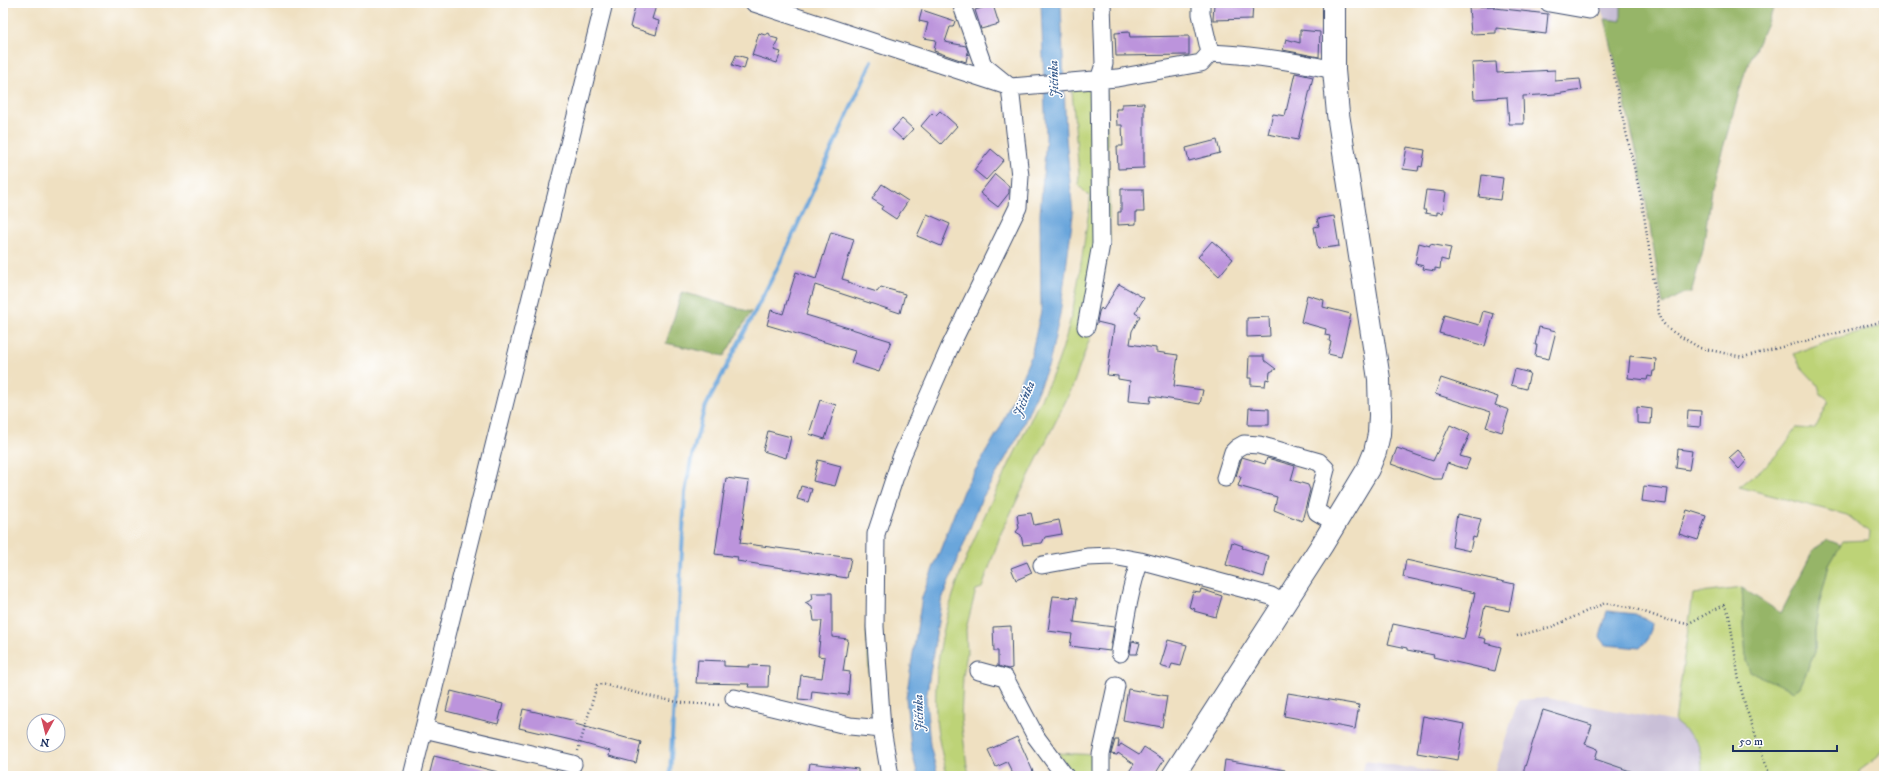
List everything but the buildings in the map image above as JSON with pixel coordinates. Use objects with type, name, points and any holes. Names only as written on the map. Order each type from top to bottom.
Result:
[{"type":"main road","points":[[1172,776],[1336,523],[1368,469],[1375,452],[1380,415],[1379,379],[1338,114],[1334,70],[1334,3]]},
{"type":"street","points":[[412,776],[604,3]]},
{"type":"street","points":[[754,3],[1017,86],[1092,81],[1201,63],[1210,53],[1244,54],[1334,70]]},
{"type":"street","points":[[961,3],[983,65],[1017,86]]},
{"type":"street","points":[[1086,328],[1101,244],[1092,81],[1104,64],[1102,3]]},
{"type":"street","points":[[1201,3],[1201,14],[1210,53]]},
{"type":"street","points":[[1549,3],[1589,10]]},
{"type":"street","points":[[890,776],[882,729],[875,627],[876,534],[901,458],[1005,228],[1018,208],[1020,176],[1017,86]]},
{"type":"street","points":[[1225,478],[1233,452],[1244,444],[1259,445],[1319,462],[1326,469],[1316,508],[1317,512],[1336,523]]},
{"type":"street","points":[[1042,565],[1080,558],[1113,556],[1140,561],[1270,596],[1284,604]]},
{"type":"street","points":[[1120,653],[1127,606],[1133,579],[1140,561]]},
{"type":"street","points":[[980,672],[1005,678],[1036,737],[1066,776]]},
{"type":"street","points":[[1101,776],[1101,755],[1116,686]]},
{"type":"street","points":[[734,698],[850,726],[882,729]]},
{"type":"street","points":[[424,729],[573,764]]},
{"type":"path","points":[[1610,54],[1642,202],[1660,319],[1668,329],[1700,348],[1743,357],[1884,321]]},
{"type":"path","points":[[1517,636],[1554,626],[1605,603],[1633,608],[1664,619],[1687,624],[1724,605],[1729,614],[1742,695],[1770,776]]},
{"type":"path","points":[[573,764],[597,685],[602,684],[683,703],[732,705],[734,698]]},
{"type":"shaded area","points":[[1598,3],[1621,3],[1621,21],[1605,19]]},
{"type":"shaded area","points":[[1547,698],[1675,722],[1694,737],[1702,752],[1702,776],[1494,776],[1518,700]]},
{"type":"shaded area","points":[[1365,761],[1392,765],[1460,776],[1362,776]]},
{"type":"green space","points":[[1621,3],[1777,3],[1745,72],[1711,189],[1703,250],[1691,293],[1684,293],[1663,305],[1640,167],[1605,19],[1621,21]]},
{"type":"green space","points":[[1072,90],[1106,90],[1110,243],[1097,303],[1101,308],[1093,321],[1090,338],[1072,388],[1001,533],[982,588],[976,590],[966,629],[967,653],[963,676],[961,719],[967,766],[970,776],[947,776],[936,717],[937,676],[942,637],[964,563],[979,528],[1053,374],[1063,347],[1077,287],[1090,205],[1090,197],[1078,185],[1079,175]]},
{"type":"green space","points":[[682,292],[751,312],[724,356],[666,343]]},
{"type":"green space","points":[[1884,326],[1884,749],[1878,757],[1859,771],[1860,776],[1702,776],[1701,757],[1698,745],[1690,735],[1675,722],[1693,594],[1742,588],[1746,661],[1794,691],[1800,687],[1815,652],[1815,631],[1818,609],[1829,565],[1843,541],[1869,540],[1870,532],[1847,515],[1739,487],[1756,474],[1777,454],[1796,428],[1815,429],[1829,401],[1821,395],[1818,385],[1801,367],[1794,354],[1816,345]]},
{"type":"green space","points":[[1828,540],[1841,545],[1829,565],[1818,609],[1815,631],[1815,652],[1800,687],[1794,691],[1750,672],[1746,661],[1742,588],[1781,613],[1814,549]]},
{"type":"green space","points":[[866,626],[870,627],[872,714]]},
{"type":"green space","points":[[1058,753],[1097,755],[1097,776],[1074,776]]},
{"type":"water","name":"Jičínka","points":[[1041,3],[1061,3],[1066,137],[1073,215],[1060,314],[1049,364],[1018,437],[981,500],[941,602],[926,699],[930,745],[938,776],[918,776],[911,748],[906,698],[922,597],[963,491],[1000,428],[1031,356],[1041,311],[1040,214],[1046,138]]},
{"type":"water","points":[[1607,611],[1635,614],[1652,623],[1649,637],[1640,648],[1606,645],[1600,637]]},
{"type":"waterway","points":[[670,776],[685,493],[691,460],[704,410],[781,261],[872,61]]}]
